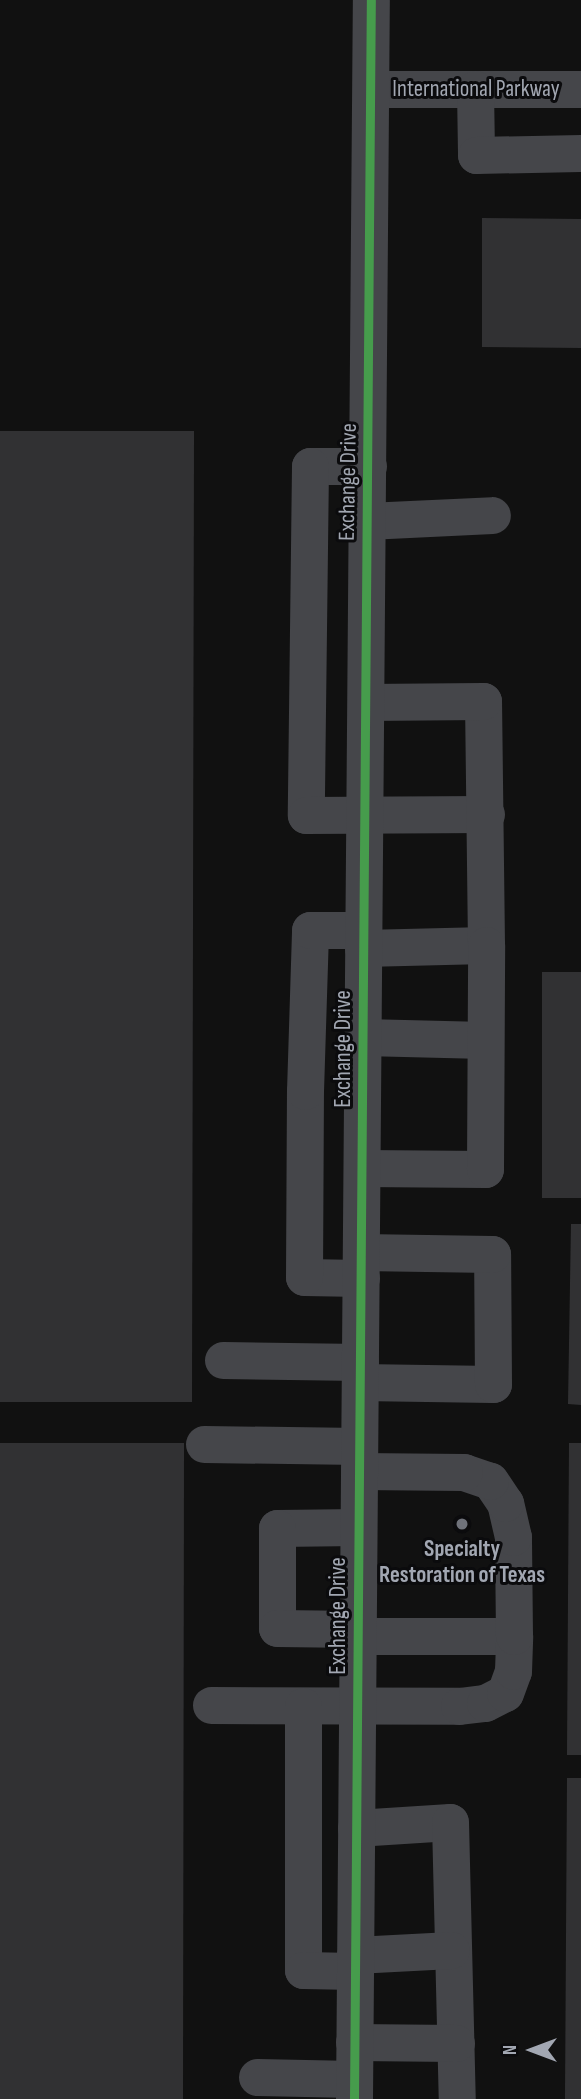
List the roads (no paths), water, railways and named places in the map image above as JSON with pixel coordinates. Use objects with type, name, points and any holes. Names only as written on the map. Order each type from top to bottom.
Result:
[{"type":"street","name":"Exchange Drive","points":[[354,2089],[371,0]]},
{"type":"street","name":"International Parkway","points":[[370,89],[581,89]]},
{"type":"street","points":[[475,89],[476,155],[581,153]]},
{"type":"street","points":[[368,467],[310,467],[306,815],[486,814]]},
{"type":"street","points":[[367,521],[492,515]]},
{"type":"street","points":[[310,561],[367,562]]},
{"type":"street","points":[[308,647],[366,647]]},
{"type":"street","points":[[304,1184],[362,1176],[485,1169],[486,814],[483,701],[366,702]]},
{"type":"street","points":[[223,1360],[493,1384],[492,1254],[361,1265],[304,1277],[305,1091],[310,930],[363,939],[486,945]]},
{"type":"street","points":[[308,999],[363,1000]]},
{"type":"street","points":[[363,1037],[485,1040]]},
{"type":"street","points":[[305,1091],[362,1090]]},
{"type":"street","points":[[204,1444],[464,1472],[490,1481],[505,1503],[513,1537],[513,1671],[505,1693],[485,1703],[357,1707],[211,1705]]},
{"type":"street","points":[[358,1527],[277,1528],[277,1628],[514,1636]]},
{"type":"street","points":[[303,1706],[303,1970],[452,1950]]},
{"type":"street","points":[[303,1788],[356,1789]]},
{"type":"street","points":[[356,1828],[450,1822],[457,2099]]},
{"type":"street","points":[[303,1881],[356,1880]]},
{"type":"street","points":[[354,2042],[456,2043]]},
{"type":"street","points":[[257,2077],[354,2089]]},
{"type":"place","name":"Specialty Restoration of Texas","points":[[462,1524]]}]
